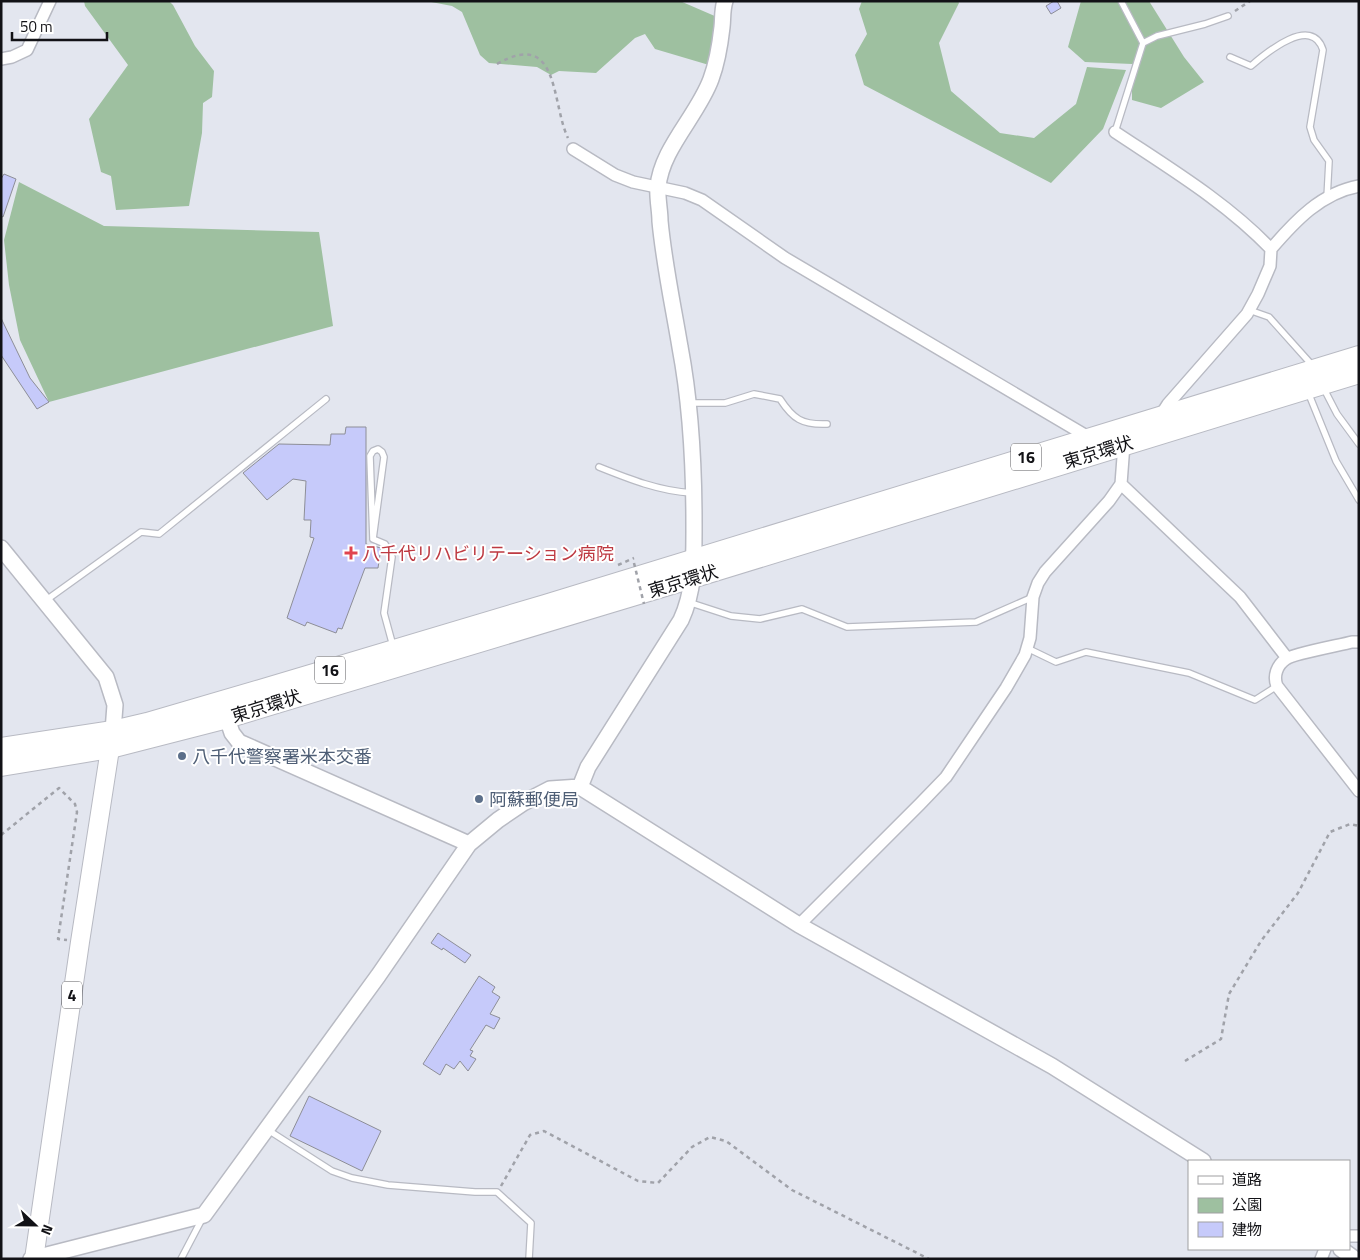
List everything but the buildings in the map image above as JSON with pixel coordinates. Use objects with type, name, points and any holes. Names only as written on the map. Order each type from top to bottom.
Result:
[{"type":"highway","name":"東京環状","points":[[1,748],[112,739],[166,717],[1124,444],[1314,381],[1359,356]]},
{"type":"highway","name":"東京環状","points":[[1,766],[112,739],[227,718],[1161,415],[1314,381],[1359,373]]},
{"type":"main road","name":"4","points":[[34,1258],[112,739]]},
{"type":"street","points":[[1,59],[12,57],[28,50],[50,1]]},
{"type":"street","points":[[580,786],[588,767],[681,620],[688,602],[693,568],[694,494],[687,403],[663,249],[658,186],[663,166],[670,151],[703,97],[711,79],[716,61],[725,1]]},
{"type":"street","points":[[1116,132],[1224,207],[1256,233],[1271,249]]},
{"type":"street","points":[[573,149],[614,175],[633,182],[685,193],[702,200],[785,258],[1090,438]]},
{"type":"street","points":[[1161,415],[1168,404],[1249,310],[1270,266],[1271,249],[1292,224],[1326,198],[1359,186]]},
{"type":"street","points":[[800,925],[946,776],[1006,688],[1025,655],[1030,638],[1033,597],[1038,583],[1045,572],[1110,502],[1121,484],[1124,444]]},
{"type":"street","points":[[1121,484],[1240,597],[1287,658]]},
{"type":"street","points":[[1,548],[106,677],[115,705],[112,739]]},
{"type":"street","points":[[1359,642],[1352,642],[1287,658],[1276,672],[1274,680],[1359,791]]},
{"type":"street","points":[[227,718],[232,733],[239,742],[469,844]]},
{"type":"street","points":[[34,1258],[204,1214],[268,1130],[469,844],[498,820],[550,789],[580,786],[800,925],[1052,1066],[1201,1160]]},
{"type":"street","points":[[1342,1250],[1355,1259]]},
{"type":"lane","points":[[1116,132],[1142,43],[1121,1]]},
{"type":"lane","points":[[1142,43],[1157,36],[1228,16]]},
{"type":"lane","points":[[1230,57],[1251,66],[1265,54],[1300,34],[1311,35],[1320,41],[1323,50],[1310,127],[1314,140],[1329,161],[1326,198]]},
{"type":"lane","points":[[1249,310],[1269,317],[1359,444]]},
{"type":"lane","points":[[1314,381],[1336,461],[1359,500]]},
{"type":"lane","points":[[687,403],[725,402],[754,394],[780,399],[788,411],[801,422],[826,424]]},
{"type":"lane","points":[[45,601],[142,532],[159,534],[326,399]]},
{"type":"lane","points":[[378,449],[384,457],[372,539],[370,456],[373,451],[378,449]]},
{"type":"lane","points":[[599,467],[640,484],[694,494]]},
{"type":"lane","points":[[372,539],[385,544],[392,556],[384,613],[394,651]]},
{"type":"lane","points":[[688,602],[731,616],[760,619],[802,609],[847,627],[976,622],[1033,597]]},
{"type":"lane","points":[[1027,648],[1056,662],[1086,652],[1189,673],[1255,700],[1277,686]]},
{"type":"lane","points":[[268,1130],[332,1171],[352,1178],[388,1184],[475,1192],[497,1192],[532,1223],[529,1259]]},
{"type":"lane","points":[[181,1259],[204,1214]]},
{"type":"path","points":[[1228,16],[1250,1]]},
{"type":"path","points":[[497,64],[520,53],[532,55],[545,64],[557,97],[566,134],[573,149]]},
{"type":"path","points":[[634,563],[644,604]]},
{"type":"path","points":[[1,835],[59,788],[75,804],[77,812],[58,939],[80,942]]},
{"type":"path","points":[[1185,1060],[1221,1039],[1229,994],[1261,941],[1298,893],[1330,832],[1350,824],[1359,826]]},
{"type":"path","points":[[497,1192],[530,1135],[544,1131],[638,1181],[658,1183],[692,1147],[710,1138],[726,1141],[792,1190],[928,1259]]},
{"type":"green space","points":[[84,1],[169,1],[195,46],[214,71],[212,97],[203,103],[202,133],[189,206],[116,210],[111,176],[101,172],[89,119],[128,65],[85,6]]},
{"type":"green space","points":[[426,1],[680,1],[717,17],[709,65],[655,49],[645,34],[635,38],[596,73],[559,71],[551,75],[537,67],[489,63],[480,55],[462,12],[452,6]]},
{"type":"green space","points":[[862,1],[958,1],[959,3],[939,43],[951,91],[1000,133],[1034,138],[1076,104],[1087,67],[1126,70],[1103,129],[1051,183],[864,85],[855,55],[867,34],[859,9]]},
{"type":"green space","points":[[1081,1],[1149,1],[1184,57],[1204,82],[1161,108],[1132,100],[1132,64],[1085,62],[1068,47]]},
{"type":"green space","points":[[19,182],[104,226],[319,232],[333,326],[49,402],[20,340],[9,285],[4,240]]},
{"type":"place","name":"八千代リハビリテーション病院","points":[[351,553]]},
{"type":"place","name":"八千代警察署米本交番","points":[[182,756]]},
{"type":"place","name":"阿蘇郵便局","points":[[479,799]]}]
